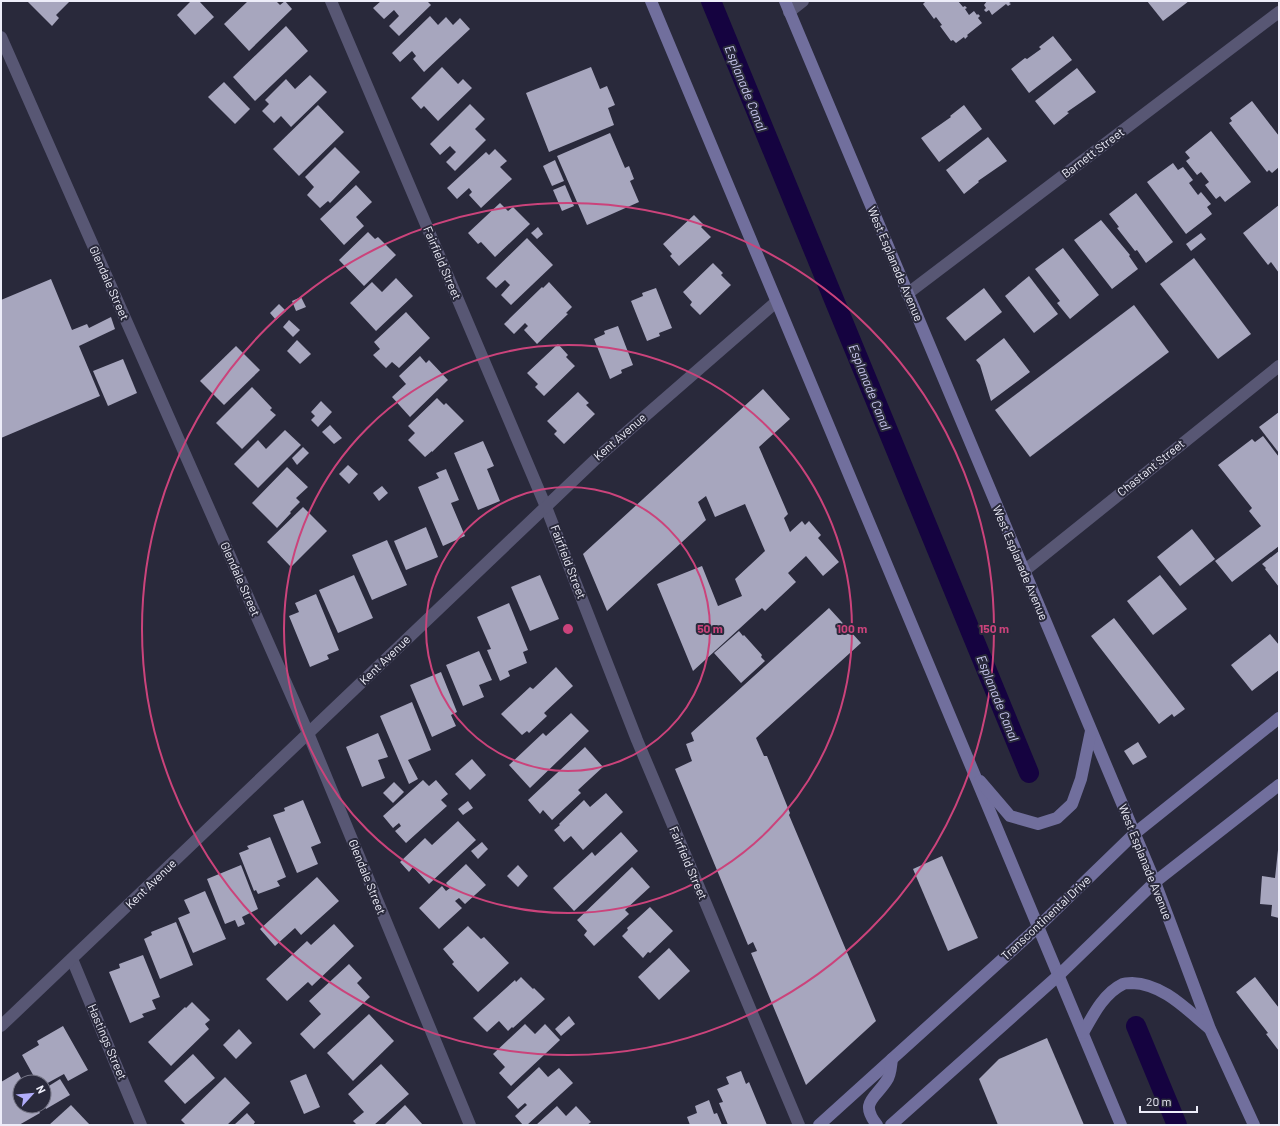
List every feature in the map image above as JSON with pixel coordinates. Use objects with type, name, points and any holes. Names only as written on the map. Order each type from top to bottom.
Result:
[{"type":"main road","points":[[651,1],[1121,1125]]},
{"type":"main road","name":"West Esplanade Avenue","points":[[787,6],[1155,882],[1210,1029],[1254,1125]]},
{"type":"main road","name":"Transcontinental Drive","points":[[819,1125],[1038,927],[1134,834],[1279,718]]},
{"type":"main road","points":[[973,773],[1010,816],[1038,824],[1057,818],[1072,804],[1081,779],[1091,731]]},
{"type":"main road","points":[[890,1125],[1058,975],[1155,882],[1279,785]]},
{"type":"main road","points":[[1083,1033],[1108,994],[1124,983],[1143,983],[1170,995],[1210,1029]]},
{"type":"main road","points":[[877,1125],[868,1109],[870,1102],[889,1078],[892,1058]]},
{"type":"street","name":"Fairfield Street","points":[[330,1],[546,507],[636,740],[799,1125]]},
{"type":"street","points":[[787,6],[803,1]]},
{"type":"street","name":"Barnett Street","points":[[907,294],[1279,12]]},
{"type":"street","name":"Glendale Street","points":[[1,37],[308,734],[470,1125]]},
{"type":"street","name":"Kent Avenue","points":[[1,1026],[602,453],[776,302]]},
{"type":"street","name":"Chastant Street","points":[[1024,571],[1279,366]]},
{"type":"street","name":"Hastings Street","points":[[72,959],[141,1125]]},
{"type":"building","points":[[27,1],[70,1],[56,15],[59,18],[52,26]]},
{"type":"building","points":[[191,1],[199,1],[214,17],[195,35],[177,15]]},
{"type":"building","points":[[248,1],[276,1],[280,5],[285,1],[292,9],[249,51],[224,24]]},
{"type":"building","points":[[381,1],[427,1],[431,5],[399,36],[389,26],[399,16],[394,10],[384,19],[373,8]]},
{"type":"building","points":[[924,1],[958,1],[963,7],[965,6],[967,8],[965,9],[969,15],[974,11],[977,15],[978,14],[980,16],[978,18],[982,23],[967,35],[968,36],[965,39],[964,37],[956,43],[953,40],[951,41],[940,26],[942,25],[936,17],[934,19],[923,4],[925,2]]},
{"type":"building","points":[[987,1],[1012,1],[1009,3],[1011,4],[1008,6],[1006,4],[992,15],[989,10],[986,12],[984,10],[986,8],[984,5]]},
{"type":"building","points":[[1147,1],[1189,1],[1163,21]]},
{"type":"building","points":[[430,16],[438,25],[446,17],[453,25],[460,18],[470,29],[424,72],[413,59],[416,56],[412,51],[400,62],[392,53]]},
{"type":"building","points":[[286,26],[308,51],[255,101],[233,77]]},
{"type":"building","points":[[1053,36],[1072,60],[1029,93],[1011,69],[1025,58],[1027,59],[1041,49],[1039,47]]},
{"type":"building","points":[[442,67],[458,84],[463,79],[472,88],[438,121],[424,106],[421,109],[411,98]]},
{"type":"building","points":[[591,67],[600,89],[607,86],[615,105],[608,108],[614,125],[549,152],[526,93]]},
{"type":"building","points":[[1077,68],[1096,92],[1067,112],[1069,113],[1054,125],[1035,101]]},
{"type":"building","points":[[310,75],[327,92],[291,127],[281,116],[274,123],[262,111],[269,104],[265,100],[286,79],[295,89]]},
{"type":"building","points":[[224,82],[250,109],[235,124],[208,97]]},
{"type":"building","points":[[1252,101],[1279,136],[1279,167],[1272,173],[1269,170],[1267,172],[1229,123],[1232,121],[1230,118]]},
{"type":"building","points":[[470,104],[485,119],[475,129],[486,140],[455,171],[446,162],[456,152],[450,146],[440,155],[430,144]]},
{"type":"building","points":[[318,105],[344,132],[299,176],[273,149]]},
{"type":"building","points":[[964,105],[982,129],[939,162],[921,138],[951,117],[950,116]]},
{"type":"building","points":[[1211,131],[1251,182],[1225,202],[1220,196],[1216,199],[1205,185],[1209,182],[1201,172],[1197,175],[1186,161],[1190,158],[1185,152]]},
{"type":"building","points":[[610,133],[625,168],[629,166],[634,179],[630,181],[639,202],[587,225],[557,156]]},
{"type":"building","points":[[988,137],[1007,161],[978,181],[979,182],[964,194],[946,170]]},
{"type":"building","points":[[335,147],[360,172],[330,203],[328,201],[320,208],[307,195],[314,187],[305,177]]},
{"type":"building","points":[[495,149],[507,161],[500,167],[512,179],[481,208],[469,195],[472,192],[469,188],[457,199],[447,188],[486,152],[489,155]]},
{"type":"building","points":[[555,160],[564,181],[552,186],[543,166]]},
{"type":"building","points":[[1173,163],[1178,170],[1183,167],[1193,180],[1189,183],[1198,195],[1201,192],[1211,204],[1207,207],[1212,214],[1186,234],[1147,182]]},
{"type":"building","points":[[356,185],[372,202],[356,217],[364,226],[344,245],[320,219]]},
{"type":"building","points":[[565,185],[574,206],[562,211],[553,190]]},
{"type":"building","points":[[1136,193],[1173,242],[1146,263],[1137,250],[1135,251],[1117,228],[1119,227],[1109,214]]},
{"type":"building","points":[[500,203],[508,211],[513,207],[530,224],[495,257],[481,242],[478,244],[468,233]]},
{"type":"building","points":[[1279,205],[1279,273],[1271,262],[1268,265],[1243,233]]},
{"type":"building","points":[[694,215],[704,225],[701,227],[711,237],[679,266],[670,256],[672,254],[663,244]]},
{"type":"building","points":[[1101,220],[1130,255],[1129,256],[1138,269],[1112,289],[1074,240]]},
{"type":"building","points":[[538,227],[543,234],[537,239],[531,233]]},
{"type":"building","points":[[368,232],[375,239],[378,237],[396,255],[364,286],[339,260]]},
{"type":"building","points":[[1201,233],[1206,239],[1191,251],[1186,244]]},
{"type":"building","points":[[527,238],[553,265],[511,305],[501,295],[510,285],[505,280],[496,288],[486,278]]},
{"type":"building","points":[[1063,248],[1099,295],[1070,319],[1057,303],[1060,301],[1035,269]]},
{"type":"building","points":[[1194,258],[1251,334],[1218,359],[1160,284]]},
{"type":"building","points":[[713,263],[723,273],[721,275],[731,285],[700,315],[690,305],[692,302],[683,292]]},
{"type":"building","points":[[1029,276],[1058,314],[1034,333],[1005,296]]},
{"type":"building","points":[[396,278],[413,296],[376,331],[350,303],[372,282],[382,292]]},
{"type":"building","points":[[51,279],[72,330],[87,324],[89,328],[111,317],[115,329],[79,346],[100,396],[1,438],[1,300]]},
{"type":"building","points":[[549,282],[572,307],[566,313],[568,314],[537,344],[524,330],[528,326],[525,323],[514,334],[504,324]]},
{"type":"building","points":[[656,288],[672,328],[659,333],[660,336],[647,341],[631,301],[643,296],[642,293]]},
{"type":"building","points":[[984,288],[1002,312],[965,341],[946,318]]},
{"type":"building","points":[[301,297],[306,307],[296,311],[292,301]]},
{"type":"building","points":[[279,304],[286,311],[276,320],[270,313]]},
{"type":"building","points":[[1134,305],[1169,352],[1030,457],[995,410]]},
{"type":"building","points":[[406,312],[430,338],[399,368],[392,362],[386,368],[373,355],[380,349],[374,342]]},
{"type":"building","points":[[289,320],[300,330],[293,337],[283,327]]},
{"type":"building","points":[[618,326],[633,365],[621,370],[622,373],[610,379],[594,339],[605,334],[604,331]]},
{"type":"building","points":[[1004,338],[1030,372],[991,401],[980,365],[976,360]]},
{"type":"building","points":[[297,340],[311,354],[300,364],[287,351]]},
{"type":"building","points":[[558,344],[568,355],[566,357],[575,366],[544,396],[535,387],[538,384],[527,373]]},
{"type":"building","points":[[236,346],[260,370],[224,405],[200,381]]},
{"type":"building","points":[[420,356],[426,363],[429,360],[448,380],[410,417],[392,397],[406,384],[399,376]]},
{"type":"building","points":[[123,359],[137,393],[108,406],[93,371]]},
{"type":"building","points":[[252,387],[272,408],[270,410],[276,415],[242,449],[216,423]]},
{"type":"building","points":[[763,389],[790,419],[759,447],[788,514],[784,518],[790,532],[802,521],[805,525],[809,521],[821,535],[818,538],[839,562],[823,576],[806,556],[788,573],[796,582],[765,611],[762,608],[693,671],[657,584],[702,566],[718,606],[742,596],[735,579],[765,551],[745,504],[715,517],[706,496],[698,502],[706,520],[607,611],[583,554]]},
{"type":"building","points":[[578,392],[589,403],[586,405],[595,414],[564,444],[554,434],[557,431],[547,421]]},
{"type":"building","points":[[437,398],[444,405],[446,403],[464,421],[425,457],[408,440],[415,433],[408,426]]},
{"type":"building","points":[[321,401],[332,412],[318,427],[311,420],[315,416],[311,412]]},
{"type":"building","points":[[1279,412],[1279,453],[1259,427]]},
{"type":"building","points":[[330,425],[342,438],[334,444],[322,432]]},
{"type":"building","points":[[285,430],[301,445],[258,488],[234,464],[258,440],[266,449]]},
{"type":"building","points":[[1263,436],[1279,457],[1279,546],[1232,582],[1215,561],[1261,526],[1249,511],[1252,508],[1218,465],[1252,439],[1255,442]]},
{"type":"building","points":[[483,441],[494,466],[487,469],[500,501],[478,510],[454,453]]},
{"type":"building","points":[[303,447],[309,453],[297,465],[292,458]]},
{"type":"building","points":[[348,465],[358,474],[349,484],[339,474]]},
{"type":"building","points":[[287,467],[308,487],[296,498],[300,502],[277,528],[252,503]]},
{"type":"building","points":[[446,469],[459,500],[451,503],[465,536],[443,546],[418,487],[439,478],[436,473]]},
{"type":"building","points":[[382,486],[388,493],[379,501],[373,493]]},
{"type":"building","points":[[303,507],[327,531],[291,567],[267,542]]},
{"type":"building","points":[[426,527],[438,557],[406,570],[394,541]]},
{"type":"building","points":[[1192,529],[1215,559],[1180,586],[1157,557]]},
{"type":"building","points":[[387,540],[407,585],[372,600],[352,555]]},
{"type":"building","points":[[1279,551],[1278,574],[1279,587],[1262,564]]},
{"type":"building","points":[[354,575],[373,618],[338,633],[319,590]]},
{"type":"building","points":[[540,575],[559,619],[530,631],[511,587]]},
{"type":"building","points":[[1160,575],[1187,609],[1153,635],[1127,601]]},
{"type":"building","points":[[316,594],[339,650],[327,655],[329,659],[310,667],[289,616],[299,612],[295,603]]},
{"type":"building","points":[[509,603],[528,650],[523,652],[527,663],[508,671],[510,676],[500,681],[487,650],[491,649],[477,617]]},
{"type":"building","points":[[829,608],[861,643],[756,738],[764,756],[767,756],[790,813],[789,815],[876,1021],[806,1085],[751,953],[757,951],[753,942],[748,945],[675,769],[692,761],[686,744],[694,741],[691,733]]},
{"type":"building","points":[[1114,618],[1185,709],[1174,717],[1172,714],[1159,724],[1091,636]]},
{"type":"building","points":[[739,631],[762,655],[761,657],[765,661],[741,683],[714,653]]},
{"type":"building","points":[[1270,634],[1279,645],[1279,670],[1252,691],[1231,665]]},
{"type":"building","points":[[479,651],[492,680],[479,685],[484,697],[463,706],[446,665]]},
{"type":"building","points":[[556,667],[573,686],[544,713],[547,716],[529,733],[527,731],[522,735],[501,714],[530,687],[533,689]]},
{"type":"building","points":[[441,672],[457,712],[451,715],[456,726],[432,737],[410,685]]},
{"type":"building","points":[[412,702],[431,750],[408,760],[418,779],[409,784],[380,716]]},
{"type":"building","points":[[571,713],[589,731],[530,788],[509,765],[543,733],[546,736]]},
{"type":"building","points":[[378,733],[388,757],[378,760],[385,778],[362,787],[346,747]]},
{"type":"building","points":[[1138,742],[1147,757],[1133,765],[1124,751]]},
{"type":"building","points":[[585,747],[603,767],[578,790],[581,793],[552,820],[543,810],[540,814],[528,800]]},
{"type":"building","points":[[472,759],[486,775],[470,790],[455,774]]},
{"type":"building","points":[[423,780],[429,786],[436,780],[448,794],[441,800],[447,806],[406,843],[395,831],[401,826],[399,823],[393,828],[383,816]]},
{"type":"building","points":[[394,782],[404,792],[393,803],[383,793]]},
{"type":"building","points":[[606,793],[623,812],[583,850],[571,836],[564,842],[554,830],[560,825],[559,824],[584,800],[590,807]]},
{"type":"building","points":[[303,800],[321,843],[311,847],[318,864],[297,873],[273,815],[285,811],[284,808]]},
{"type":"building","points":[[468,801],[473,808],[463,815],[458,809]]},
{"type":"building","points":[[458,821],[476,840],[429,884],[413,867],[409,872],[400,862],[425,838],[432,845]]},
{"type":"building","points":[[621,832],[638,851],[574,911],[553,888],[592,852],[595,856]]},
{"type":"building","points":[[270,837],[286,877],[277,881],[280,886],[258,894],[256,890],[254,891],[239,853],[249,849],[247,846]]},
{"type":"building","points":[[482,842],[488,849],[478,859],[471,851]]},
{"type":"building","points":[[1278,850],[1279,918],[1271,916],[1272,905],[1260,904],[1262,876],[1275,878]]},
{"type":"building","points":[[942,856],[978,938],[948,951],[913,869]]},
{"type":"building","points":[[466,864],[486,885],[465,904],[459,898],[455,901],[462,908],[439,929],[419,908],[442,886],[446,891],[450,888],[446,883]]},
{"type":"building","points":[[241,865],[258,909],[242,917],[245,924],[238,927],[235,920],[225,924],[207,879]]},
{"type":"building","points":[[518,865],[528,876],[518,887],[507,876]]},
{"type":"building","points":[[632,867],[650,887],[625,910],[629,914],[594,946],[584,935],[587,931],[577,920]]},
{"type":"building","points":[[317,877],[339,901],[301,935],[295,928],[275,946],[260,929]]},
{"type":"building","points":[[205,891],[226,939],[193,953],[178,918],[190,913],[184,900]]},
{"type":"building","points":[[650,907],[673,931],[643,958],[622,936],[628,930],[627,928]]},
{"type":"building","points":[[176,922],[193,965],[160,979],[144,939],[152,935],[151,932]]},
{"type":"building","points":[[334,924],[354,946],[312,986],[308,982],[287,1001],[266,979],[307,941],[311,945]]},
{"type":"building","points":[[468,926],[481,939],[484,937],[509,963],[478,992],[452,964],[454,962],[443,949]]},
{"type":"building","points":[[669,948],[690,971],[659,1000],[638,977]]},
{"type":"building","points":[[143,955],[160,997],[152,1000],[156,1009],[142,1014],[144,1017],[130,1023],[109,972],[120,968],[119,964]]},
{"type":"building","points":[[349,964],[362,978],[357,983],[370,997],[314,1049],[300,1034],[321,1014],[309,1001]]},
{"type":"building","points":[[521,977],[545,999],[508,1031],[499,1021],[487,1032],[473,1018],[515,980],[516,982]]},
{"type":"building","points":[[1255,977],[1279,1008],[1279,1051],[1266,1034],[1268,1033],[1236,992]]},
{"type":"building","points":[[192,1002],[210,1020],[205,1024],[209,1029],[171,1066],[148,1042]]},
{"type":"building","points":[[369,1014],[394,1041],[353,1081],[327,1053]]},
{"type":"building","points":[[569,1016],[575,1024],[561,1036],[555,1029]]},
{"type":"building","points":[[525,1024],[535,1034],[545,1024],[560,1040],[511,1086],[499,1073],[505,1067],[493,1054]]},
{"type":"building","points":[[63,1026],[88,1070],[68,1081],[64,1074],[52,1081],[52,1074],[33,1074],[22,1055],[39,1045],[37,1041]]},
{"type":"building","points":[[239,1029],[252,1043],[236,1059],[223,1045]]},
{"type":"building","points":[[1047,1038],[1084,1125],[998,1125],[979,1079],[999,1059]]},
{"type":"building","points":[[193,1054],[215,1078],[185,1104],[164,1081]]},
{"type":"building","points":[[381,1064],[409,1094],[374,1125],[357,1125],[353,1121],[364,1112],[348,1094]]},
{"type":"building","points":[[539,1067],[548,1077],[559,1068],[573,1083],[527,1125],[523,1125],[515,1116],[527,1105],[525,1103],[518,1109],[507,1097]]},
{"type":"building","points":[[741,1071],[746,1084],[749,1082],[767,1125],[728,1125],[719,1103],[723,1102],[717,1089],[729,1084],[726,1077]]},
{"type":"building","points":[[306,1074],[320,1107],[304,1114],[290,1081]]},
{"type":"building","points":[[12,1076],[12,1114],[38,1114],[19,1125],[1,1125],[1,1082]]},
{"type":"building","points":[[225,1077],[250,1103],[227,1125],[186,1125],[181,1120]]},
{"type":"building","points":[[60,1079],[70,1095],[52,1106],[52,1084]]},
{"type":"building","points":[[709,1100],[714,1114],[717,1113],[722,1125],[690,1125],[687,1117],[697,1113],[695,1106]]},
{"type":"building","points":[[71,1105],[90,1125],[49,1125]]},
{"type":"building","points":[[405,1105],[423,1125],[384,1125]]},
{"type":"building","points":[[557,1106],[566,1116],[576,1106],[591,1122],[587,1125],[536,1125]]},
{"type":"building","points":[[247,1113],[255,1122],[253,1125],[234,1125]]},
{"type":"waterway","name":"Esplanade Canal","points":[[711,1],[1029,773]]},
{"type":"waterway","name":"Esplanade Canal","points":[[1136,1026],[1177,1125]]}]
